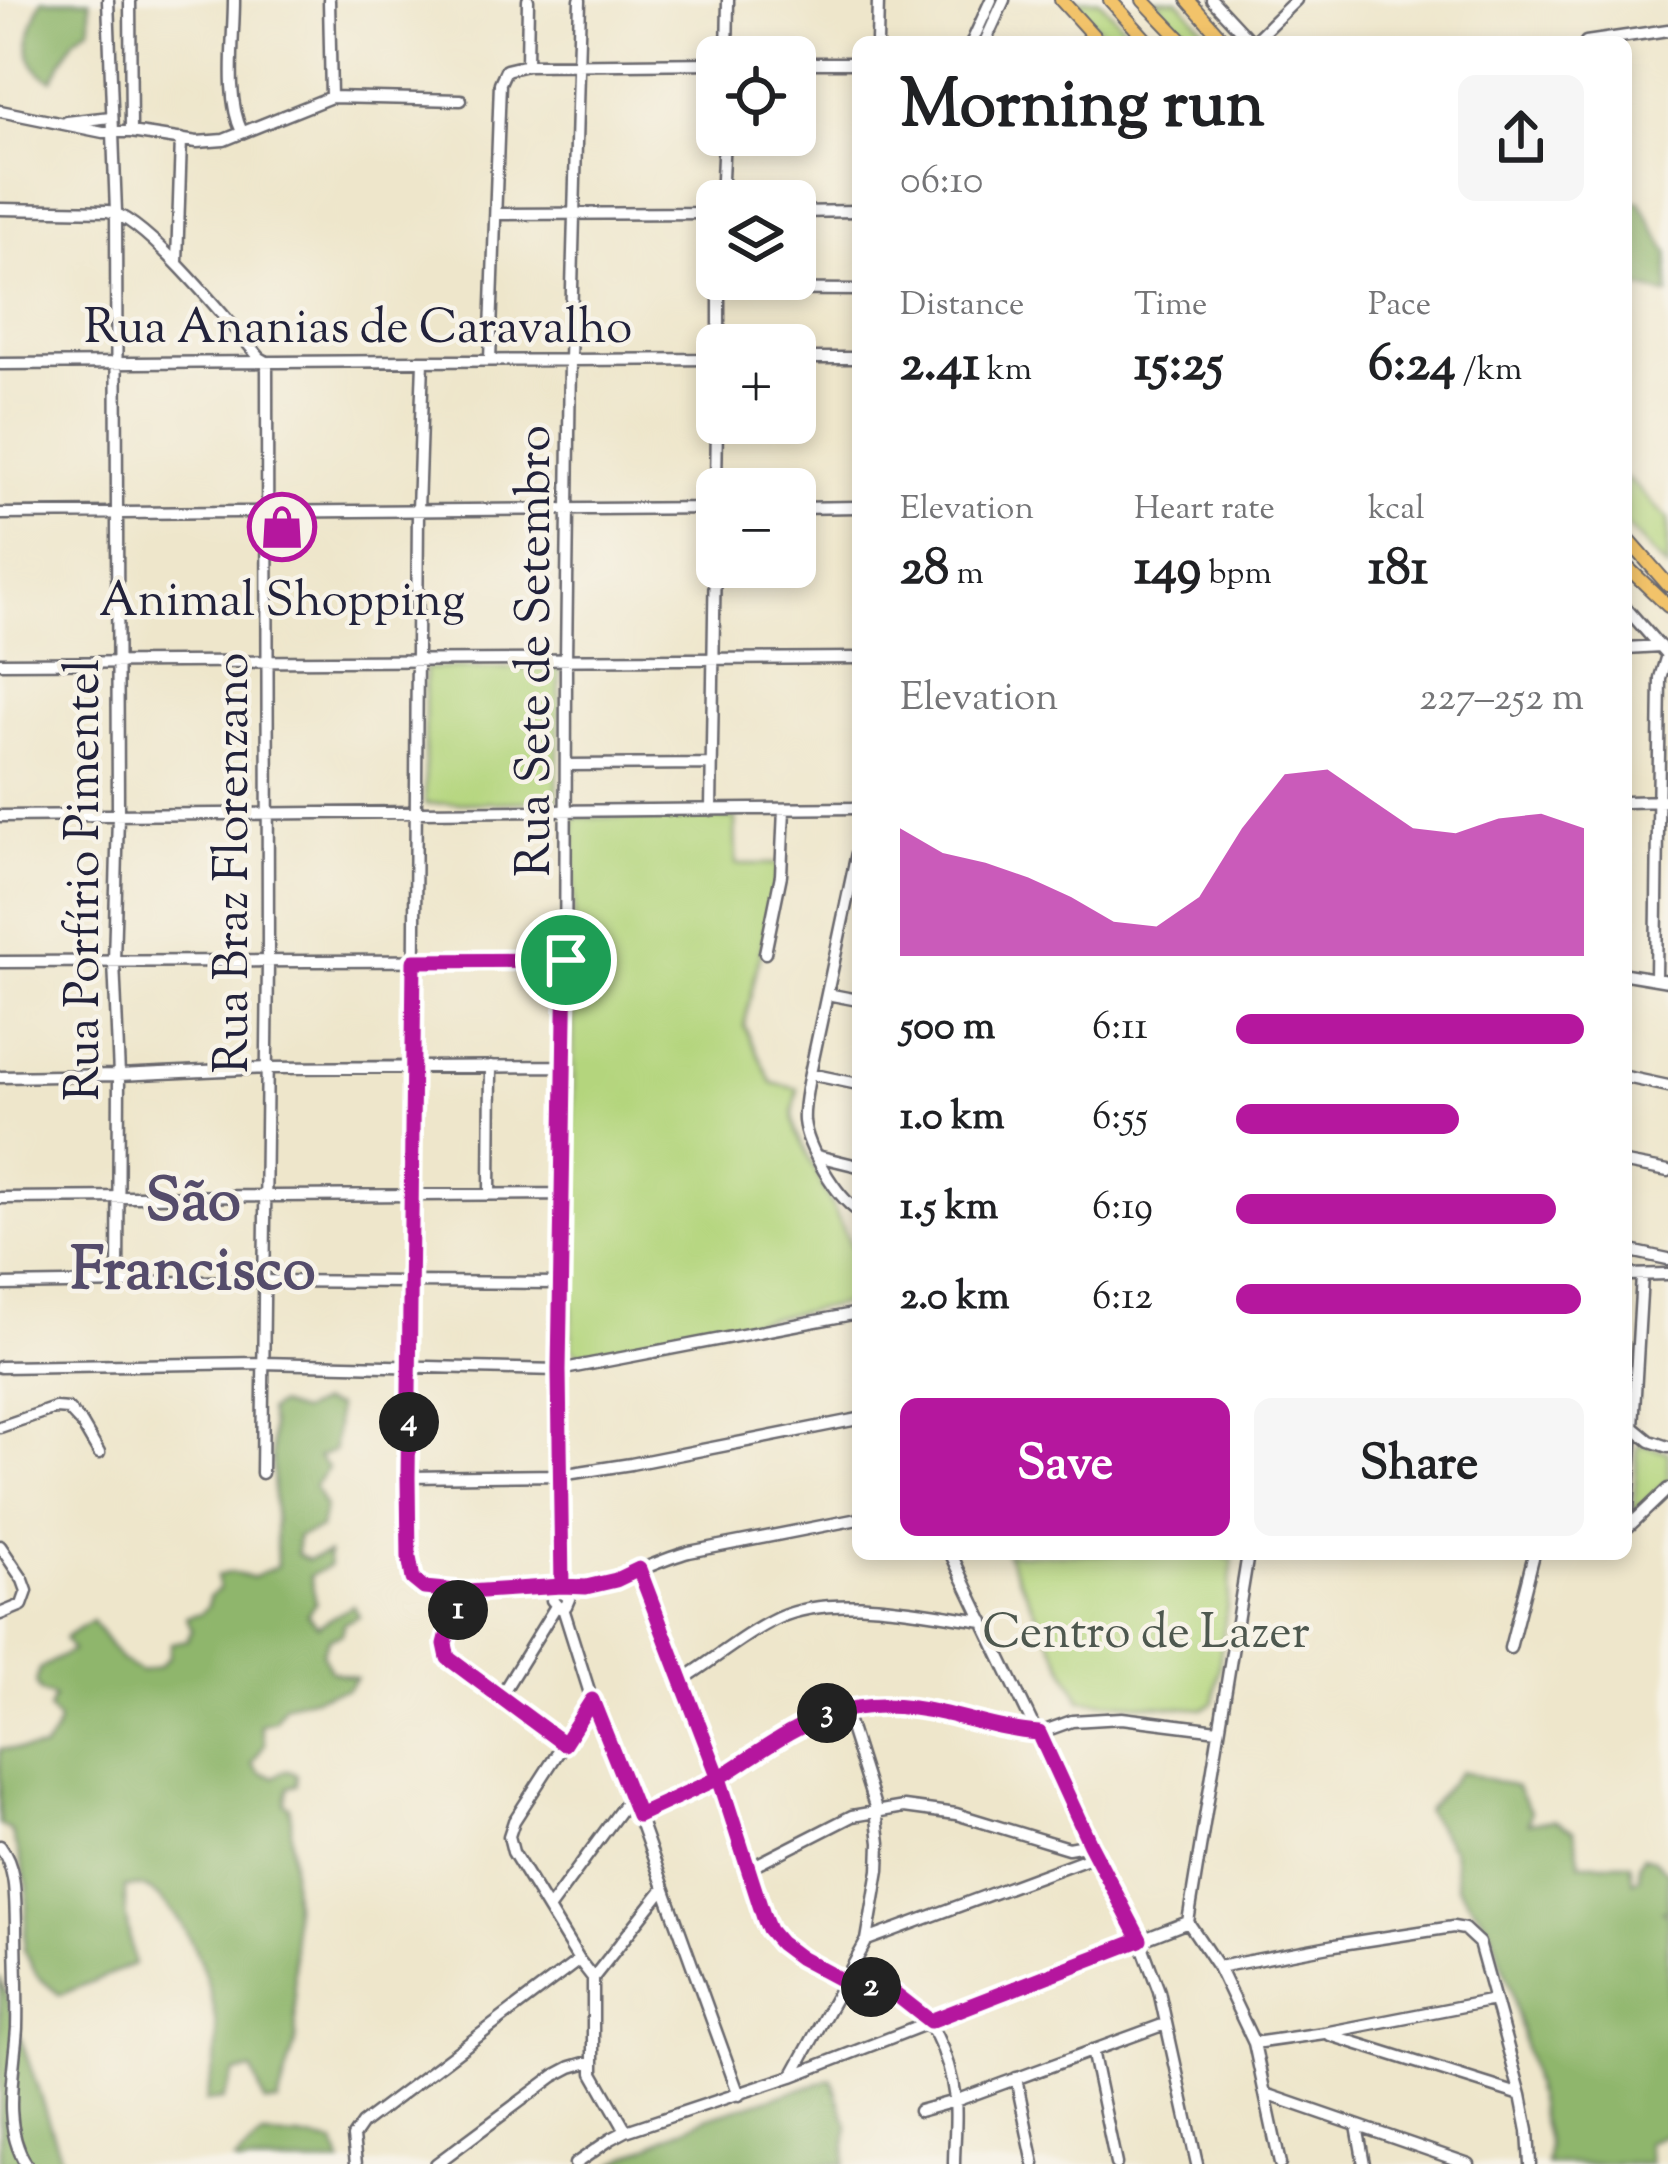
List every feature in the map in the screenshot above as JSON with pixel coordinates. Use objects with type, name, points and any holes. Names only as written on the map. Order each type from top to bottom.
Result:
[{"type":"main road","points":[[1061,0],[1094,36]]},
{"type":"main road","points":[[1110,0],[1143,36]]},
{"type":"main road","points":[[1143,0],[1177,36]]},
{"type":"main road","points":[[1188,0],[1220,36]]},
{"type":"main road","points":[[1632,544],[1668,585]]},
{"type":"main road","points":[[1632,572],[1668,606]]},
{"type":"street","name":"Rua Porfírio Pimentel","points":[[108,0],[116,212],[118,1283]]},
{"type":"street","points":[[130,0],[131,132]]},
{"type":"street","points":[[234,0],[233,98],[242,132]]},
{"type":"street","points":[[329,0],[331,97]]},
{"type":"street","points":[[527,64],[529,0]]},
{"type":"street","name":"Rua Sete de Setembro","points":[[500,1697],[559,1607],[552,1596],[561,1588],[566,660],[580,0]]},
{"type":"street","points":[[727,36],[728,0]]},
{"type":"street","points":[[877,36],[878,0]]},
{"type":"street","points":[[975,36],[991,0]]},
{"type":"street","points":[[988,36],[1004,0]]},
{"type":"street","points":[[1212,0],[1246,36]]},
{"type":"street","points":[[1258,36],[1296,0]]},
{"type":"street","points":[[1627,36],[1668,30]]},
{"type":"street","points":[[816,63],[852,62]]},
{"type":"street","points":[[490,361],[500,83],[506,70],[527,64],[696,63]]},
{"type":"street","points":[[65,122],[85,129],[215,142],[331,97],[460,100]]},
{"type":"street","points":[[0,111],[41,121],[111,117]]},
{"type":"street","points":[[177,263],[181,140]]},
{"type":"street","points":[[0,209],[116,212],[177,263],[267,362]]},
{"type":"street","points":[[816,212],[852,211]]},
{"type":"street","points":[[497,214],[696,213]]},
{"type":"street","points":[[816,288],[852,290]]},
{"type":"street","points":[[816,358],[852,358]]},
{"type":"street","name":"Rua Ananias de Caravalho","points":[[0,364],[696,359]]},
{"type":"street","points":[[424,361],[418,510],[408,1477],[413,1579],[424,1588],[467,1592],[586,1587],[689,1552],[852,1521]]},
{"type":"street","name":"Rua Braz Florenzano","points":[[262,1473],[268,962],[267,362]]},
{"type":"street","points":[[816,508],[852,507]]},
{"type":"street","points":[[0,514],[696,508]]},
{"type":"street","points":[[711,810],[714,588]]},
{"type":"street","points":[[1632,615],[1665,652]]},
{"type":"street","points":[[1632,649],[1665,652]]},
{"type":"street","points":[[1632,975],[1662,980],[1660,678],[1665,652]]},
{"type":"street","points":[[0,663],[852,658]]},
{"type":"street","points":[[567,765],[711,764]]},
{"type":"street","points":[[1632,802],[1663,802]]},
{"type":"street","points":[[0,816],[852,808]]},
{"type":"street","points":[[764,953],[781,875],[784,809]]},
{"type":"street","points":[[852,910],[827,994],[804,1120],[817,1156],[852,1205]]},
{"type":"street","points":[[0,962],[566,960]]},
{"type":"street","points":[[827,994],[852,999]]},
{"type":"street","points":[[490,1194],[491,1066]]},
{"type":"street","points":[[0,1077],[267,1068],[566,1066]]},
{"type":"street","points":[[810,1074],[852,1083]]},
{"type":"street","points":[[1632,1078],[1668,1086]]},
{"type":"street","points":[[817,1156],[852,1165]]},
{"type":"street","points":[[1632,1163],[1668,1171]]},
{"type":"street","points":[[0,1198],[562,1194]]},
{"type":"street","points":[[1632,1251],[1668,1259]]},
{"type":"street","points":[[1632,1275],[1668,1274]]},
{"type":"street","points":[[1632,1444],[1642,1276]]},
{"type":"street","points":[[0,1285],[560,1282]]},
{"type":"street","points":[[0,1367],[262,1363],[559,1370],[852,1314]]},
{"type":"street","points":[[0,1427],[55,1408],[68,1409],[99,1453]]},
{"type":"street","points":[[408,1477],[560,1475],[852,1420]]},
{"type":"street","points":[[1633,1427],[1650,1442],[1668,1447]]},
{"type":"street","points":[[1632,1524],[1668,1489]]},
{"type":"street","points":[[0,1546],[26,1587],[25,1600],[16,1609],[0,1613]]},
{"type":"street","points":[[954,1560],[1140,1940],[1160,1991],[1197,2164]]},
{"type":"street","points":[[1247,1560],[1188,1922],[1218,1967],[1254,2043],[1280,2164]]},
{"type":"street","points":[[1510,1648],[1532,1560]]},
{"type":"street","points":[[639,1569],[719,1778],[769,1930],[800,1958],[843,1981],[893,1992],[930,2021],[955,2101],[954,2164]]},
{"type":"street","points":[[467,1592],[447,1636],[445,1650],[454,1665],[564,1744]]},
{"type":"street","points":[[682,1680],[781,1617],[825,1606],[984,1621]]},
{"type":"street","points":[[559,1607],[739,2095]]},
{"type":"street","points":[[592,1700],[514,1821],[510,1843],[593,1978]]},
{"type":"street","points":[[638,1815],[719,1778],[808,1721],[844,1709],[887,1705],[1039,1733],[1072,1720],[1122,1718],[1218,1730]]},
{"type":"street","points":[[792,2076],[867,1940],[879,1870],[876,1810],[844,1709]]},
{"type":"street","points":[[548,1909],[632,1796]]},
{"type":"street","points":[[748,1869],[832,1824],[876,1810],[904,1808],[956,1814],[1052,1845],[1093,1850]]},
{"type":"street","points":[[0,1846],[10,1860],[16,1899],[16,2030],[10,2089],[14,2136],[26,2164]]},
{"type":"street","points":[[867,1940],[1093,1850]]},
{"type":"street","points":[[626,2131],[596,2081],[593,1978],[664,1888]]},
{"type":"street","points":[[575,2164],[626,2131],[792,2076],[1188,1922]]},
{"type":"street","points":[[1218,1967],[1335,1945],[1464,1929],[1479,1943],[1521,2095],[1529,2164]]},
{"type":"street","points":[[356,2164],[353,2137],[362,2124],[579,1960]]},
{"type":"street","points":[[1254,2043],[1494,2000]]},
{"type":"street","points":[[919,2110],[1165,2024]]},
{"type":"street","points":[[1324,2033],[1521,2095]]},
{"type":"street","points":[[1092,2050],[1116,2164]]},
{"type":"street","points":[[436,2164],[554,2077],[592,2062]]},
{"type":"street","points":[[1016,2078],[1034,2164]]},
{"type":"street","points":[[1266,2093],[1469,2164]]},
{"type":"street","points":[[1357,2126],[1364,2164]]},
{"type":"green space","points":[[42,0],[90,0],[90,27],[74,39],[52,80],[33,64],[30,55],[30,34]]},
{"type":"green space","points":[[1073,0],[1099,0],[1133,36],[1106,36]]},
{"type":"green space","points":[[1154,0],[1178,0],[1211,36],[1188,36]]},
{"type":"green space","points":[[1632,201],[1640,202],[1668,253],[1668,295],[1633,286]]},
{"type":"green space","points":[[1632,483],[1668,519],[1668,570],[1632,531]]},
{"type":"green space","points":[[425,668],[560,669],[557,801],[425,804]]},
{"type":"green space","points":[[574,817],[735,818],[736,864],[777,864],[779,869],[744,1026],[772,1083],[798,1089],[793,1113],[796,1132],[852,1247],[852,1302],[582,1354],[572,1348]]},
{"type":"green space","points":[[320,1403],[336,1407],[334,1451],[318,1457],[328,1468],[314,1486],[325,1508],[320,1529],[297,1537],[297,1554],[308,1560],[328,1553],[329,1566],[310,1576],[316,1602],[307,1614],[318,1626],[353,1605],[359,1616],[344,1623],[342,1634],[329,1638],[322,1653],[331,1671],[356,1678],[347,1689],[284,1705],[275,1720],[260,1725],[265,1744],[252,1763],[260,1773],[274,1777],[285,1771],[297,1775],[296,1785],[288,1787],[285,1804],[291,1818],[296,2040],[278,2103],[265,2103],[252,2070],[234,2073],[223,2100],[205,2102],[217,2046],[213,2005],[187,1934],[160,1898],[144,1888],[125,1887],[134,1964],[60,1995],[37,1976],[24,1950],[28,1886],[11,1831],[0,1825],[0,1749],[43,1750],[55,1734],[58,1721],[49,1710],[54,1697],[41,1692],[36,1683],[39,1669],[72,1651],[64,1638],[92,1621],[121,1660],[141,1672],[159,1667],[169,1657],[171,1643],[187,1640],[192,1630],[186,1617],[208,1606],[209,1597],[219,1589],[217,1576],[231,1572],[252,1578],[277,1566],[268,1411],[277,1405],[300,1412]]},
{"type":"green space","points":[[1640,1444],[1668,1452],[1668,1480],[1637,1510],[1634,1509]]},
{"type":"green space","name":"Centro de Lazer","points":[[1009,1560],[1233,1560],[1214,1702],[1203,1709],[1081,1700]]},
{"type":"green space","points":[[1461,1771],[1516,1787],[1531,1812],[1528,1823],[1554,1820],[1574,1831],[1580,1863],[1630,1863],[1633,1881],[1639,1878],[1643,1856],[1654,1859],[1668,1873],[1668,1910],[1663,1911],[1668,1916],[1668,2134],[1647,2142],[1651,2164],[1547,2164],[1548,2146],[1511,1991],[1490,1927],[1457,1886],[1453,1850],[1426,1811]]},
{"type":"green space","points":[[0,1977],[63,2164],[0,2164]]},
{"type":"green space","points":[[832,2079],[848,2125],[844,2164],[612,2164],[706,2118]]},
{"type":"green space","points":[[262,2137],[335,2144],[341,2164],[234,2162]]},
{"type":"place","name":"Animal Shopping","points":[[282,527]]},
{"type":"district","name":"São Francisco","points":[[193,1232]]},
{"type":"route","points":[[566,960],[414,961],[408,1477],[413,1579],[424,1588],[467,1592],[586,1587],[639,1569],[719,1778],[808,1721],[844,1709],[887,1705],[1039,1733],[1140,1940],[930,2021],[893,1992],[843,1981],[780,1943],[764,1918],[719,1778],[638,1815],[592,1700],[564,1744],[448,1658],[447,1636],[467,1592],[562,1586],[559,1370],[566,960]]}]
